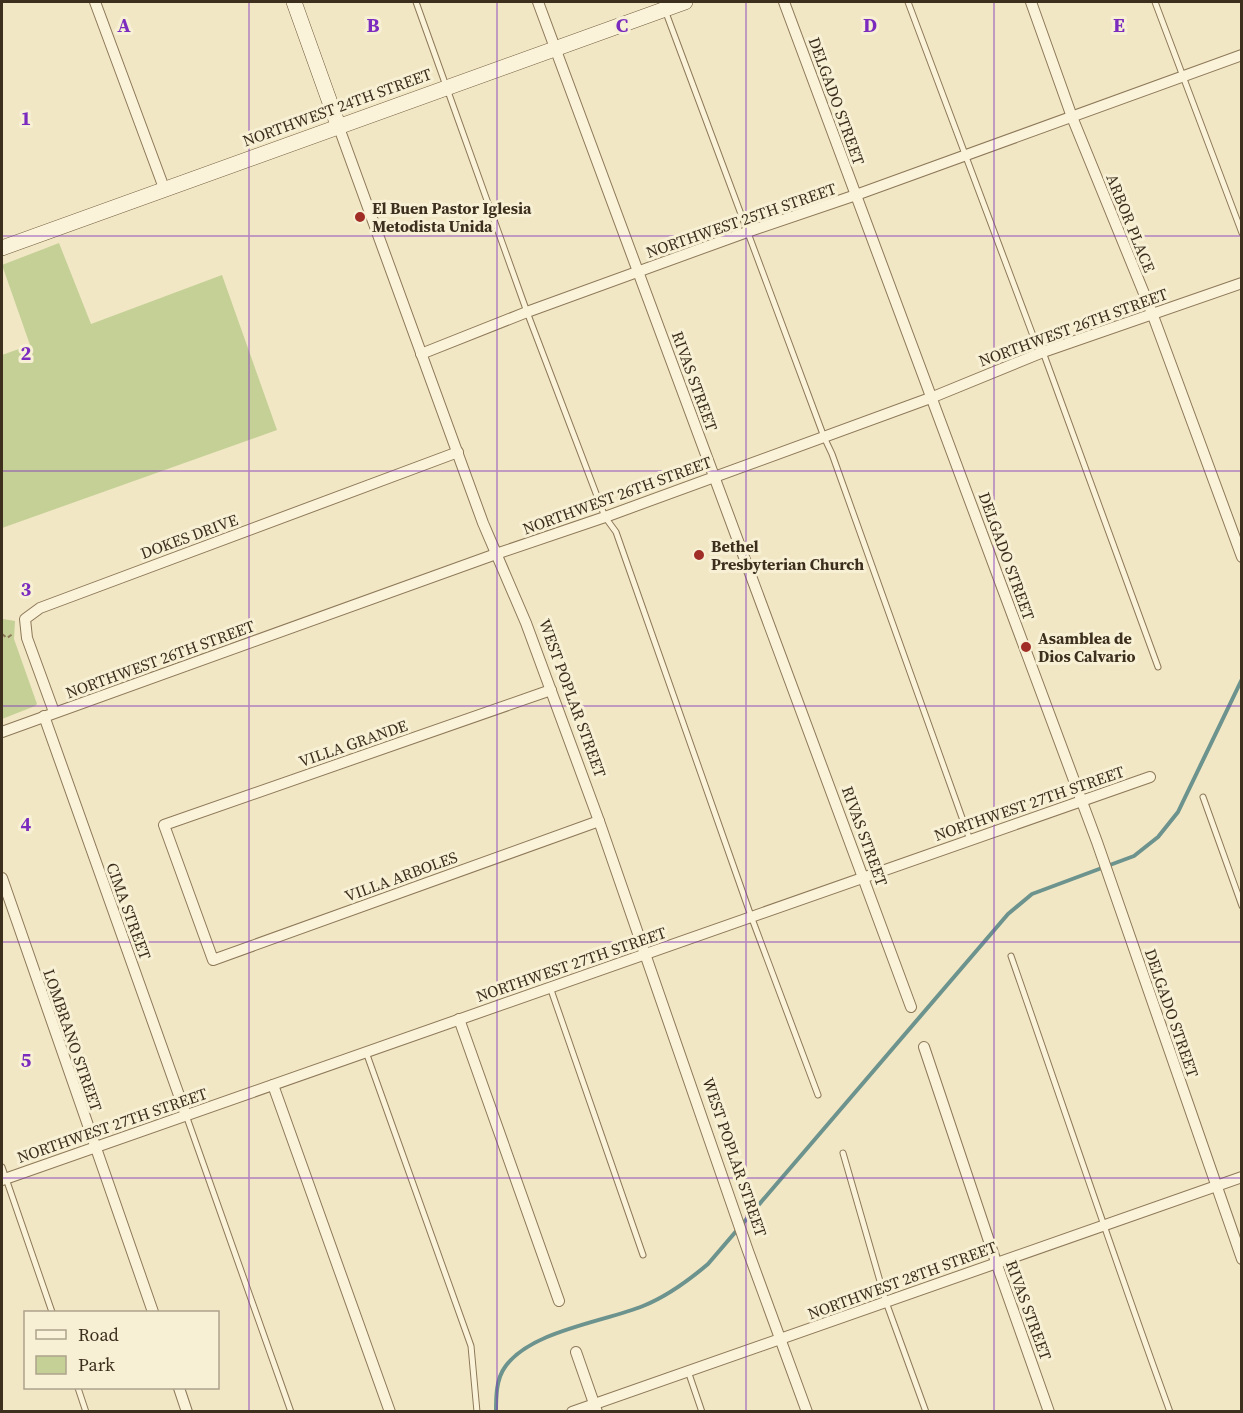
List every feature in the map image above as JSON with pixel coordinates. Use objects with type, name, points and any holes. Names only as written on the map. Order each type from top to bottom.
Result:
[{"type":"main road","name":"WEST POPLAR STREET","points":[[294,2],[338,125]]},
{"type":"main road","name":"NORTHWEST 24TH STREET","points":[[2,248],[338,125],[555,49],[663,5],[685,2]]},
{"type":"street","points":[[95,2],[164,188]]},
{"type":"street","name":"RIVAS STREET","points":[[538,2],[912,1007]]},
{"type":"street","name":"DELGADO STREET","points":[[784,2],[1113,884],[1242,1259]]},
{"type":"street","name":"ARBOR PLACE","points":[[1031,2],[1072,117],[1152,313],[1242,558]]},
{"type":"street","name":"NORTHWEST 25TH STREET","points":[[421,354],[639,271],[1242,55]]},
{"type":"street","name":"WEST POPLAR STREET","points":[[338,125],[483,523],[526,623],[599,821],[748,1251],[807,1412]]},
{"type":"street","name":"NORTHWEST 26TH STREET","points":[[2,732],[605,517],[933,397],[1043,352],[1242,283]]},
{"type":"street","name":"DOKES DRIVE","points":[[25,627],[27,617],[40,608],[458,452]]},
{"type":"street","points":[[25,627],[49,714]]},
{"type":"street","name":"VILLA GRANDE","points":[[213,960],[164,825],[551,690]]},
{"type":"street","name":"CIMA STREET","points":[[49,714],[186,1115]]},
{"type":"street","name":"NORTHWEST 27TH STREET","points":[[4,1180],[1150,777]]},
{"type":"street","name":"VILLA ARBOLES","points":[[213,960],[599,821]]},
{"type":"street","name":"LOMBRANO STREET","points":[[2,878],[94,1148],[153,1311]]},
{"type":"street","points":[[459,1019],[559,1300]]},
{"type":"street","name":"RIVAS STREET","points":[[924,1047],[1049,1412]]},
{"type":"street","points":[[273,1085],[390,1412]]},
{"type":"street","name":"NORTHWEST 28TH STREET","points":[[573,1412],[596,1408],[688,1371],[1242,1177]]},
{"type":"street","points":[[576,1352],[596,1408]]},
{"type":"street","points":[[179,1389],[188,1412]]},
{"type":"lane","points":[[416,2],[527,312],[605,517],[616,532],[751,916],[818,1095]]},
{"type":"lane","points":[[908,2],[1032,333],[1043,352],[1158,667]]},
{"type":"lane","points":[[1155,2],[1242,233]]},
{"type":"lane","points":[[663,5],[836,465],[970,840]]},
{"type":"lane","points":[[1203,797],[1242,906]]},
{"type":"lane","points":[[1011,956],[1170,1412]]},
{"type":"lane","points":[[550,987],[643,1255]]},
{"type":"lane","points":[[366,1053],[471,1346],[477,1412]]},
{"type":"lane","points":[[186,1115],[291,1412]]},
{"type":"lane","points":[[843,1153],[886,1302],[926,1412]]},
{"type":"lane","points":[[2,1167],[4,1180],[52,1311]]},
{"type":"lane","points":[[688,1371],[702,1412]]},
{"type":"lane","points":[[78,1389],[86,1412]]},
{"type":"path","points":[[2,634],[7,638],[25,627]]},
{"type":"green space","points":[[59,243],[91,324],[222,275],[277,430],[2,528],[2,355],[30,345],[2,265]]},
{"type":"green space","points":[[2,615],[3,619],[15,621],[14,639],[37,704],[2,719]]},
{"type":"waterway","points":[[496,1412],[500,1377],[505,1367],[516,1355],[549,1336],[627,1312],[661,1298],[708,1264],[1008,914],[1032,894],[1134,856],[1158,837],[1178,812],[1242,679]]},
{"type":"place","name":"El Buen Pastor Iglesia Metodista Unida","points":[[360,217]]},
{"type":"place","name":"Bethel Presbyterian Church","points":[[699,555]]},
{"type":"place","name":"Asamblea de Dios Calvario","points":[[1026,647]]}]
